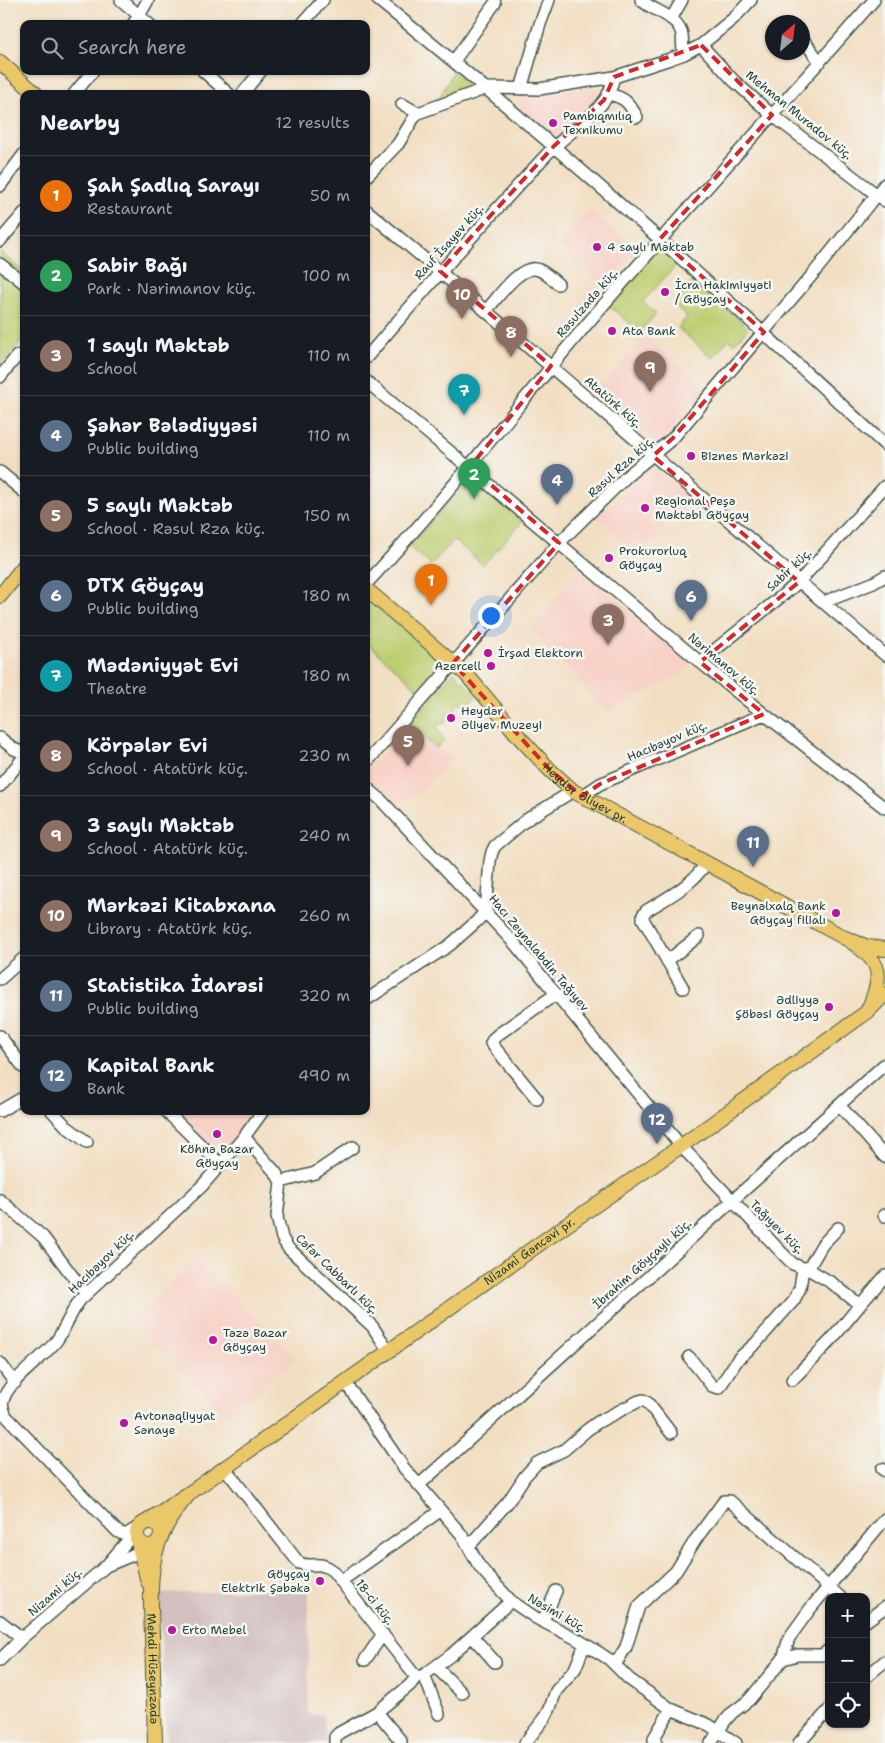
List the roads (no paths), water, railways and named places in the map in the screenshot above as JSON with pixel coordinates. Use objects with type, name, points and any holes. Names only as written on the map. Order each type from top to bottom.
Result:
[{"type":"main road","points":[[0,62],[32,90]]},
{"type":"main road","points":[[0,596],[20,571]]},
{"type":"main road","name":"Heydər Əliyev pr.","points":[[370,591],[476,685],[521,740],[550,770],[577,793],[847,939]]},
{"type":"main road","points":[[847,939],[868,947],[885,949]]},
{"type":"main road","points":[[847,939],[862,949],[882,968]]},
{"type":"main road","points":[[867,1012],[879,989],[882,968],[879,954],[885,949]]},
{"type":"main road","name":"Nizami Gəncəvi pr.","points":[[191,1492],[681,1146],[867,1012],[885,994]]},
{"type":"main road","points":[[140,1535],[191,1492]]},
{"type":"main road","points":[[151,1594],[153,1566],[157,1543],[161,1532],[158,1526],[150,1522],[140,1535],[139,1541],[146,1546],[157,1543],[176,1510],[191,1492]]},
{"type":"main road","points":[[140,1535],[151,1594]]},
{"type":"main road","name":"Mehdi Hüseynzadə","points":[[151,1594],[155,1743]]},
{"type":"street","points":[[121,0],[136,20],[148,0]]},
{"type":"street","points":[[306,20],[323,0]]},
{"type":"street","points":[[378,0],[454,60],[660,239],[764,332],[885,445]]},
{"type":"street","points":[[512,110],[509,104],[510,94],[520,89],[549,0]]},
{"type":"street","points":[[641,0],[651,8],[672,19],[681,32],[681,47],[684,54]]},
{"type":"street","points":[[672,19],[682,0]]},
{"type":"street","points":[[370,173],[398,144],[418,113],[487,88],[539,89],[614,77],[684,54],[701,45],[734,18],[751,0]]},
{"type":"street","name":"Rəsulzadə küç.","points":[[370,580],[439,504],[551,366],[660,239],[874,0]]},
{"type":"street","points":[[454,60],[496,3]]},
{"type":"street","name":"Mehman Muradov küç.","points":[[701,45],[734,81],[772,114],[881,198]]},
{"type":"street","points":[[810,49],[820,62]]},
{"type":"street","points":[[77,90],[90,75]]},
{"type":"street","points":[[208,75],[224,90]]},
{"type":"street","points":[[245,90],[258,75]]},
{"type":"street","points":[[614,77],[608,94],[620,97],[628,102],[637,117]]},
{"type":"street","name":"Rauf İsayev küç.","points":[[370,353],[440,271],[554,146],[590,114],[608,94]]},
{"type":"street","points":[[402,104],[418,113]]},
{"type":"street","points":[[0,186],[20,159]]},
{"type":"street","name":"Rəsul Rza küç.","points":[[370,758],[559,543],[627,476],[674,438],[813,274],[881,198],[885,184]]},
{"type":"street","name":"Atatürk küç.","points":[[370,213],[440,271],[799,582],[885,654]]},
{"type":"street","points":[[0,241],[20,218]]},
{"type":"street","points":[[0,264],[20,280]]},
{"type":"street","points":[[486,311],[517,276],[525,270],[540,270],[558,284]]},
{"type":"street","points":[[0,377],[20,354]]},
{"type":"street","name":"Nərimanov küç.","points":[[370,384],[700,662],[885,808]]},
{"type":"street","points":[[0,472],[20,489]]},
{"type":"street","name":"Sabir küç.","points":[[700,662],[799,582],[885,486]]},
{"type":"street","points":[[824,602],[873,583],[885,576]]},
{"type":"street","name":"Hacıbəyov küç.","points":[[486,911],[492,852],[495,846],[526,820],[577,793],[764,714]]},
{"type":"street","points":[[0,738],[20,751]]},
{"type":"street","points":[[0,786],[20,762]]},
{"type":"street","name":"Hacı Zeynalabdin Tağıyev","points":[[370,791],[486,911],[681,1146]]},
{"type":"street","points":[[683,988],[643,919],[643,915],[646,911],[689,884],[706,863]]},
{"type":"street","points":[[370,997],[450,945],[486,911]]},
{"type":"street","points":[[667,961],[700,936]]},
{"type":"street","points":[[0,978],[20,961]]},
{"type":"street","points":[[537,1099],[491,1043],[500,1033],[556,994]]},
{"type":"street","points":[[0,1036],[20,1063]]},
{"type":"street","name":"İbrahim Göyçaylı küç.","points":[[419,1486],[885,1064]]},
{"type":"street","points":[[0,1111],[20,1099]]},
{"type":"street","points":[[839,1105],[885,1157]]},
{"type":"street","points":[[56,1115],[67,1127],[87,1142]]},
{"type":"street","points":[[170,1115],[221,1166]]},
{"type":"street","name":"Hacıbəyov küç.","points":[[140,1535],[126,1535],[118,1532],[6,1416],[2,1401],[15,1383],[58,1339],[73,1309],[86,1294],[202,1186],[221,1166],[260,1115]]},
{"type":"street","points":[[244,1137],[276,1173],[280,1182],[315,1173],[353,1147]]},
{"type":"street","name":"Tağıyev küç.","points":[[681,1146],[793,1264],[805,1268],[832,1283],[860,1305]]},
{"type":"street","name":"Cəfər Cabbarlı küç.","points":[[280,1182],[277,1217],[282,1238],[288,1248],[372,1326],[389,1351]]},
{"type":"street","points":[[0,1200],[43,1237],[86,1294]]},
{"type":"street","points":[[689,1357],[712,1386],[719,1388],[738,1359],[756,1343],[794,1300],[800,1288],[805,1268],[822,1245],[838,1228]]},
{"type":"street","points":[[792,1380],[832,1340],[885,1276]]},
{"type":"street","points":[[0,1363],[15,1383]]},
{"type":"street","name":"Nəsimi küç.","points":[[346,1384],[404,1468],[462,1535],[478,1564],[511,1601],[543,1622],[585,1644],[610,1660],[629,1679],[671,1709],[719,1730],[736,1743]]},
{"type":"street","points":[[469,1546],[508,1502],[525,1476],[537,1463],[564,1450],[598,1422],[643,1400],[648,1403],[671,1433]]},
{"type":"street","name":"18-ci küç.","points":[[224,1468],[299,1563],[308,1565],[320,1564],[333,1571],[383,1634],[420,1676],[439,1714]]},
{"type":"street","points":[[615,1665],[626,1647],[640,1606],[676,1571],[696,1539],[724,1501],[730,1501],[836,1593]]},
{"type":"street","points":[[341,1581],[440,1511]]},
{"type":"street","points":[[711,1743],[732,1713],[749,1700],[782,1659],[787,1644],[810,1609],[885,1519]]},
{"type":"street","points":[[106,1566],[140,1535]]},
{"type":"street","points":[[106,1566],[140,1535]]},
{"type":"street","name":"Nizami küç.","points":[[0,1660],[22,1638],[106,1566]]},
{"type":"street","points":[[543,1622],[556,1591]]},
{"type":"street","points":[[334,1743],[339,1733],[376,1712],[420,1676],[436,1666],[511,1601]]},
{"type":"street","points":[[870,1618],[885,1607]]},
{"type":"street","points":[[0,1621],[22,1638]]},
{"type":"street","points":[[365,1660],[383,1634]]},
{"type":"street","points":[[472,1636],[495,1662]]},
{"type":"street","points":[[525,1743],[545,1718],[556,1690],[575,1669],[585,1644]]},
{"type":"street","points":[[782,1659],[797,1655],[822,1655],[825,1653]]},
{"type":"street","points":[[870,1674],[885,1661]]},
{"type":"street","points":[[436,1666],[462,1693]]},
{"type":"street","points":[[656,1743],[654,1738],[671,1709]]},
{"type":"street","points":[[376,1712],[400,1741]]},
{"type":"street","points":[[799,1743],[825,1714]]},
{"type":"place","name":"Pambıqmılıq Texnikumu","points":[[553,123]]},
{"type":"place","name":"4 saylı Məktəb","points":[[597,247]]},
{"type":"place","name":"İcra Hakimiyyəti / Göyçay","points":[[665,292]]},
{"type":"place","name":"Mərkəzi Kitabxana","points":[[462,319]]},
{"type":"place","name":"Ata Bank","points":[[612,331]]},
{"type":"place","name":"Körpələr Evi","points":[[511,357]]},
{"type":"place","name":"3 saylı Məktəb","points":[[650,392]]},
{"type":"place","name":"Mədəniyyət Evi","points":[[464,415]]},
{"type":"place","name":"Biznes Mərkəzi","points":[[691,456]]},
{"type":"place","name":"Sabir Bağı","points":[[474,499]]},
{"type":"place","name":"Şəhər Bələdiyyəsi","points":[[557,505]]},
{"type":"place","name":"Regional Peşə Məktəbi Göyçay","points":[[645,508]]},
{"type":"place","name":"Prokurorluq Göyçay","points":[[609,558]]},
{"type":"place","name":"Şah Şadlıq Sarayı","points":[[431,605]]},
{"type":"place","name":"DTX Göyçay","points":[[691,621]]},
{"type":"place","name":"1 saylı Məktəb","points":[[608,645]]},
{"type":"place","name":"İrşad Elektorn","points":[[488,653]]},
{"type":"place","name":"Azercell","points":[[491,666]]},
{"type":"place","name":"Heydər Əliyev Muzeyi","points":[[451,718]]},
{"type":"place","name":"5 saylı Məktəb","points":[[408,766]]},
{"type":"place","name":"Statistika İdarəsi","points":[[753,867]]},
{"type":"place","name":"Beynəlxalq Bank Göyçay filialı","points":[[836,913]]},
{"type":"place","name":"Ədliyyə Şöbəsi Göyçay","points":[[829,1007]]},
{"type":"place","name":"Köhnə Bazar Göyçay","points":[[217,1134]]},
{"type":"place","name":"Kapital Bank","points":[[657,1144]]},
{"type":"place","name":"Təzə Bazar Göyçay","points":[[213,1340]]},
{"type":"place","name":"Avtonəqliyyat Sənaye","points":[[124,1423]]},
{"type":"place","name":"Göyçay Elektrik Şəbəkə","points":[[320,1581]]},
{"type":"place","name":"Erto Mebel","points":[[172,1630]]}]
